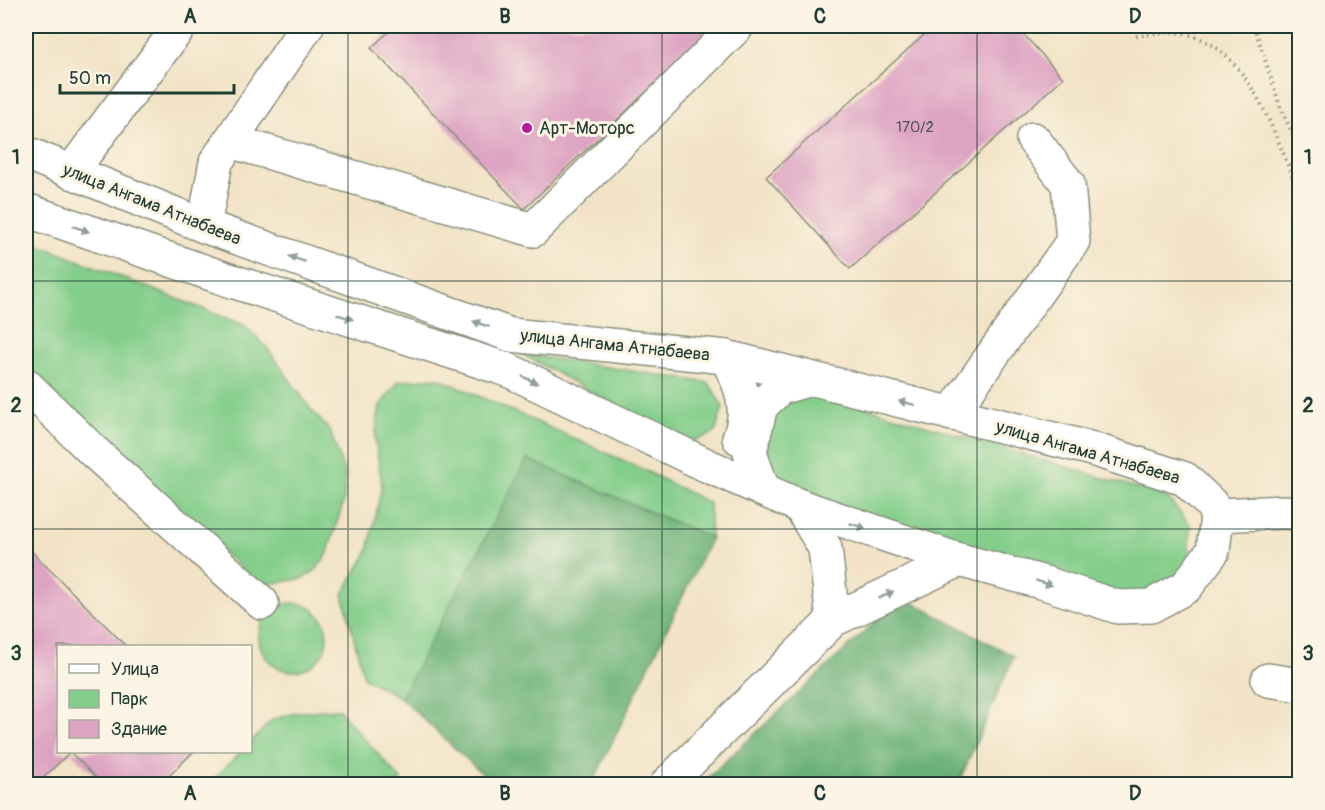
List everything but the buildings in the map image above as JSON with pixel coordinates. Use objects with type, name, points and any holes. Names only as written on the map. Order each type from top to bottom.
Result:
[{"type":"street","points":[[71,172],[180,26]]},
{"type":"street","points":[[204,226],[216,162],[307,26]]},
{"type":"street","points":[[230,141],[533,230],[737,26]]},
{"type":"street","points":[[951,414],[1073,241],[1068,184],[1033,139]]},
{"type":"street","name":"улица Ангама Атнабаева","points":[[26,153],[204,226],[512,334],[726,357],[1089,448],[1185,479],[1211,504],[1217,515],[1213,551],[1186,587],[1151,606],[1118,607],[1045,583],[959,560],[800,506],[706,465],[508,370],[232,281],[26,210]]},
{"type":"street","points":[[706,465],[725,458],[737,443],[744,426],[740,382],[726,357]]},
{"type":"street","points":[[763,490],[750,452],[761,406],[780,388],[811,379]]},
{"type":"street","points":[[26,384],[93,451],[262,603]]},
{"type":"street","points":[[800,506],[825,548],[833,620]]},
{"type":"street","points":[[1217,515],[1286,512],[1299,514]]},
{"type":"street","points":[[667,784],[833,620],[959,560]]},
{"type":"street","points":[[1268,680],[1299,685]]},
{"type":"path","points":[[1254,26],[1280,106],[1299,151]]},
{"type":"path","points":[[1136,36],[1160,32],[1183,33],[1209,44],[1228,59],[1250,85],[1299,194]]},
{"type":"green space","points":[[26,240],[244,325],[267,348],[312,411],[330,431],[345,474],[344,500],[327,555],[316,570],[302,579],[259,585],[26,370]]},
{"type":"green space","points":[[522,354],[709,383],[723,407],[715,433],[686,444]]},
{"type":"green space","points":[[438,378],[638,467],[709,503],[711,538],[527,460],[401,698],[364,678],[343,594],[368,551],[382,486],[375,438],[380,405],[399,381]]},
{"type":"green space","points":[[818,393],[1167,497],[1190,525],[1189,551],[1183,570],[1153,594],[1124,597],[788,492],[768,475],[765,420],[784,399]]},
{"type":"green space","points":[[527,459],[711,538],[592,784],[493,784],[401,698]]},
{"type":"green space","points":[[902,597],[1014,656],[958,784],[701,784]]},
{"type":"green space","points":[[293,603],[306,606],[317,613],[324,624],[327,637],[324,650],[317,661],[306,668],[293,671],[280,668],[269,661],[262,650],[259,637],[262,624],[269,613],[280,606]]},
{"type":"green space","points":[[338,709],[401,780],[397,784],[209,784],[240,753],[252,753],[252,741],[272,720],[299,712]]},
{"type":"place","name":"Арт-Моторс","points":[[527,128]]}]
